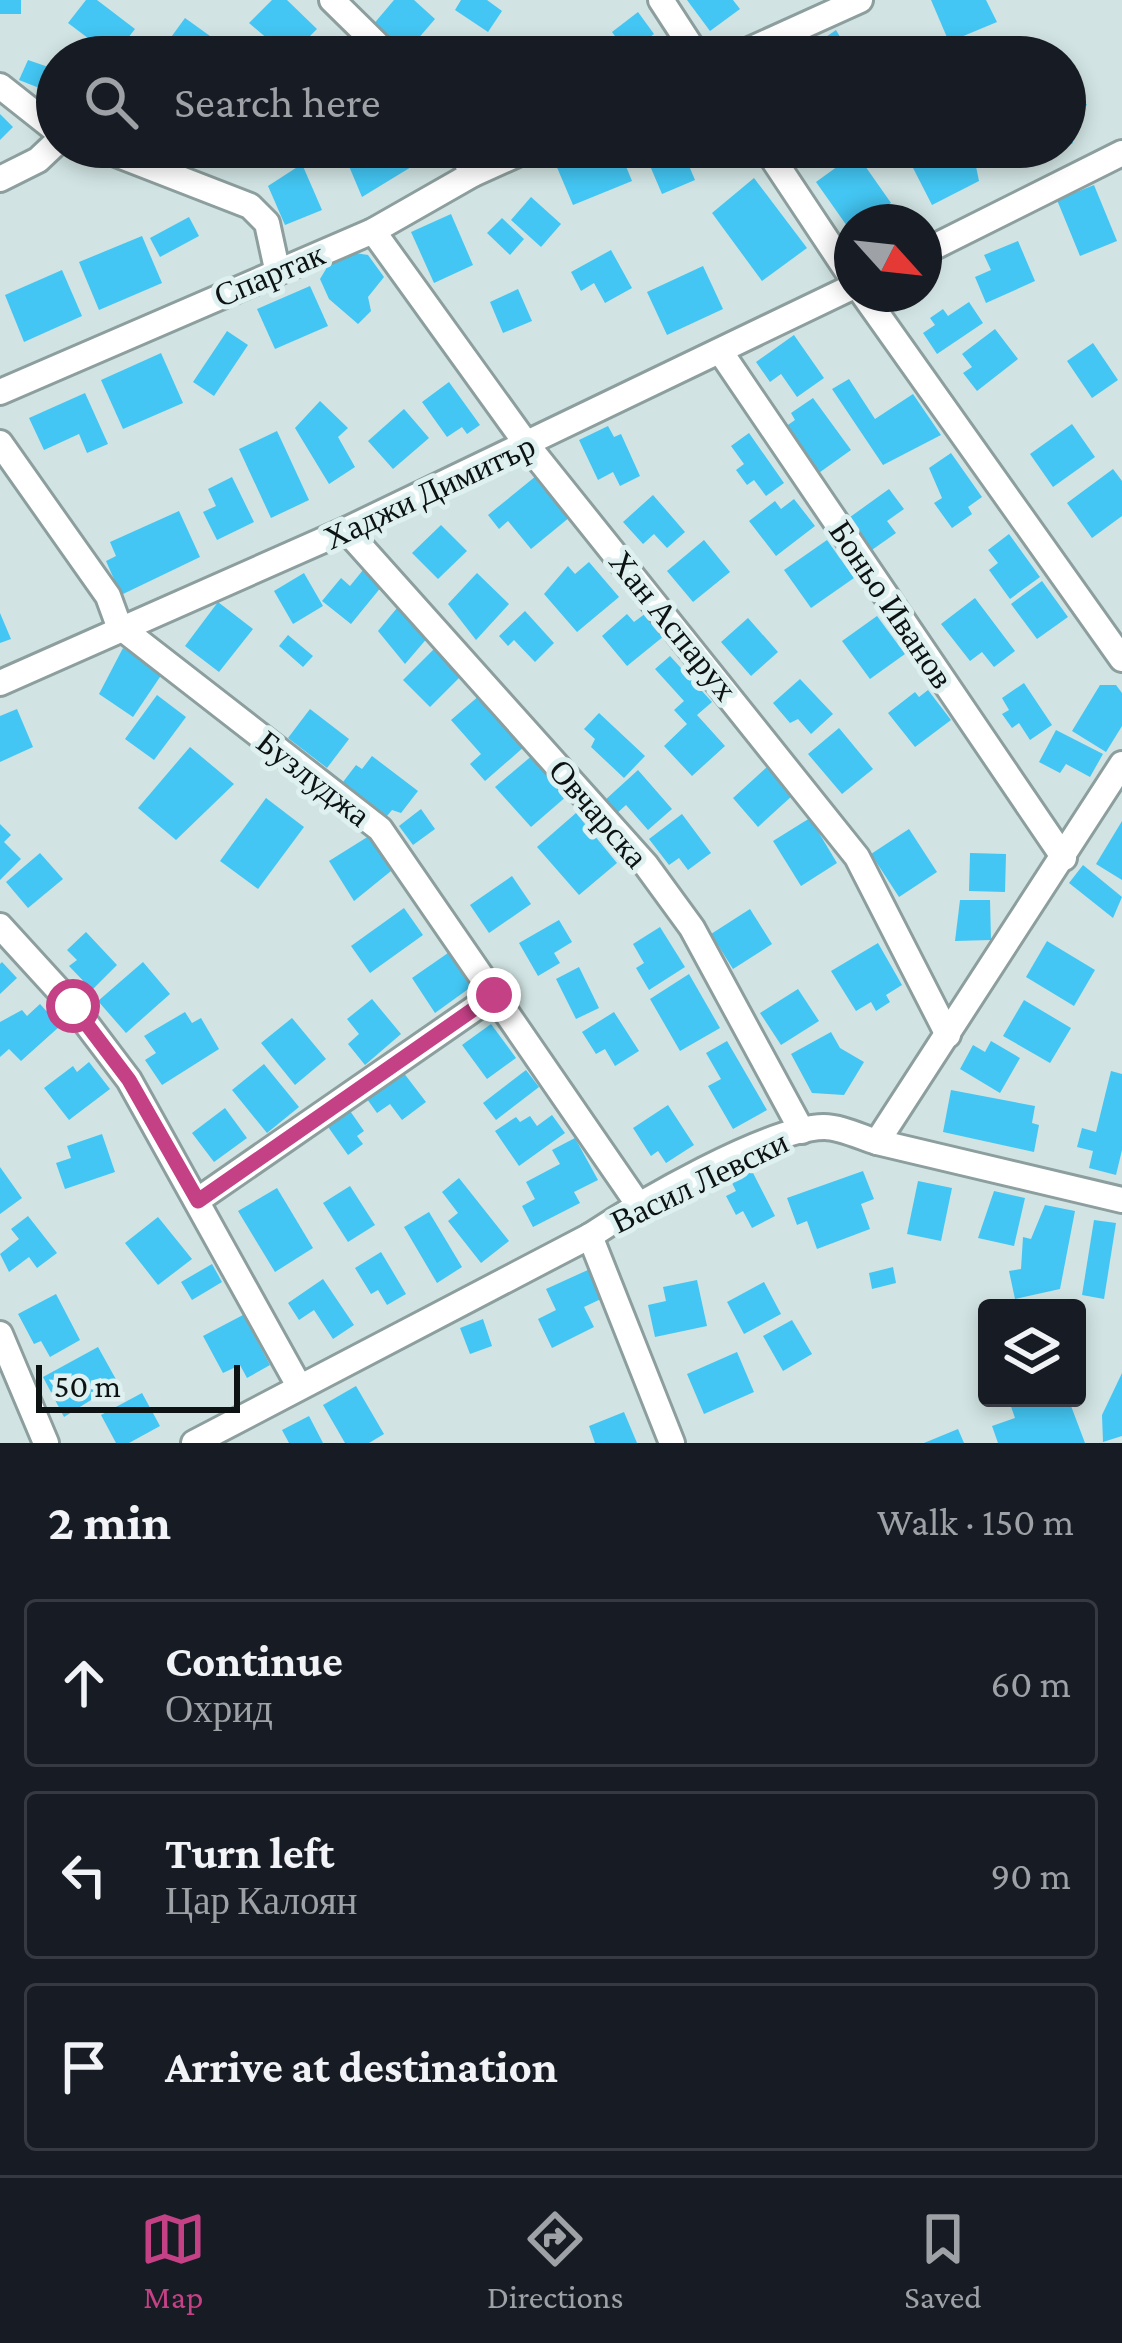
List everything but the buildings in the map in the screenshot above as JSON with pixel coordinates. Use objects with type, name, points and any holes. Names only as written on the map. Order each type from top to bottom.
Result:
[{"type":"street","points":[[332,0],[369,36]]},
{"type":"street","points":[[661,0],[684,36]]},
{"type":"street","points":[[780,36],[860,0]]},
{"type":"street","points":[[0,86],[36,114]]},
{"type":"street","points":[[942,243],[1122,153]]},
{"type":"street","points":[[0,179],[36,161]]},
{"type":"street","points":[[152,168],[250,206],[267,223],[277,268]]},
{"type":"street","points":[[470,168],[473,174]]},
{"type":"street","name":"Спартак","points":[[0,392],[277,268],[374,232],[486,168]]},
{"type":"street","points":[[778,168],[834,255]]},
{"type":"street","name":"Хан Аспарух","points":[[374,232],[528,446],[857,857],[948,1035]]},
{"type":"street","name":"Хаджи Димитър","points":[[0,683],[528,446],[834,292]]},
{"type":"street","points":[[876,312],[1122,659]]},
{"type":"street","name":"Боньо Иванов","points":[[720,351],[1064,858]]},
{"type":"street","name":"Бузлуджа","points":[[0,443],[108,596],[119,626],[380,829],[638,1204]]},
{"type":"street","name":"Овчарска","points":[[346,530],[646,865],[692,928],[802,1131]]},
{"type":"street","points":[[877,1142],[1122,764]]},
{"type":"street","points":[[0,926],[73,1006],[129,1080],[298,1386]]},
{"type":"street","points":[[198,1201],[494,995]]},
{"type":"street","name":"Васил Левски","points":[[194,1443],[590,1236],[638,1204],[802,1131],[826,1127],[1122,1200]]},
{"type":"street","points":[[590,1236],[672,1443]]},
{"type":"street","points":[[0,1334],[46,1443]]},
{"type":"route","points":[[73,1006],[129,1080],[198,1201],[494,995]]}]
